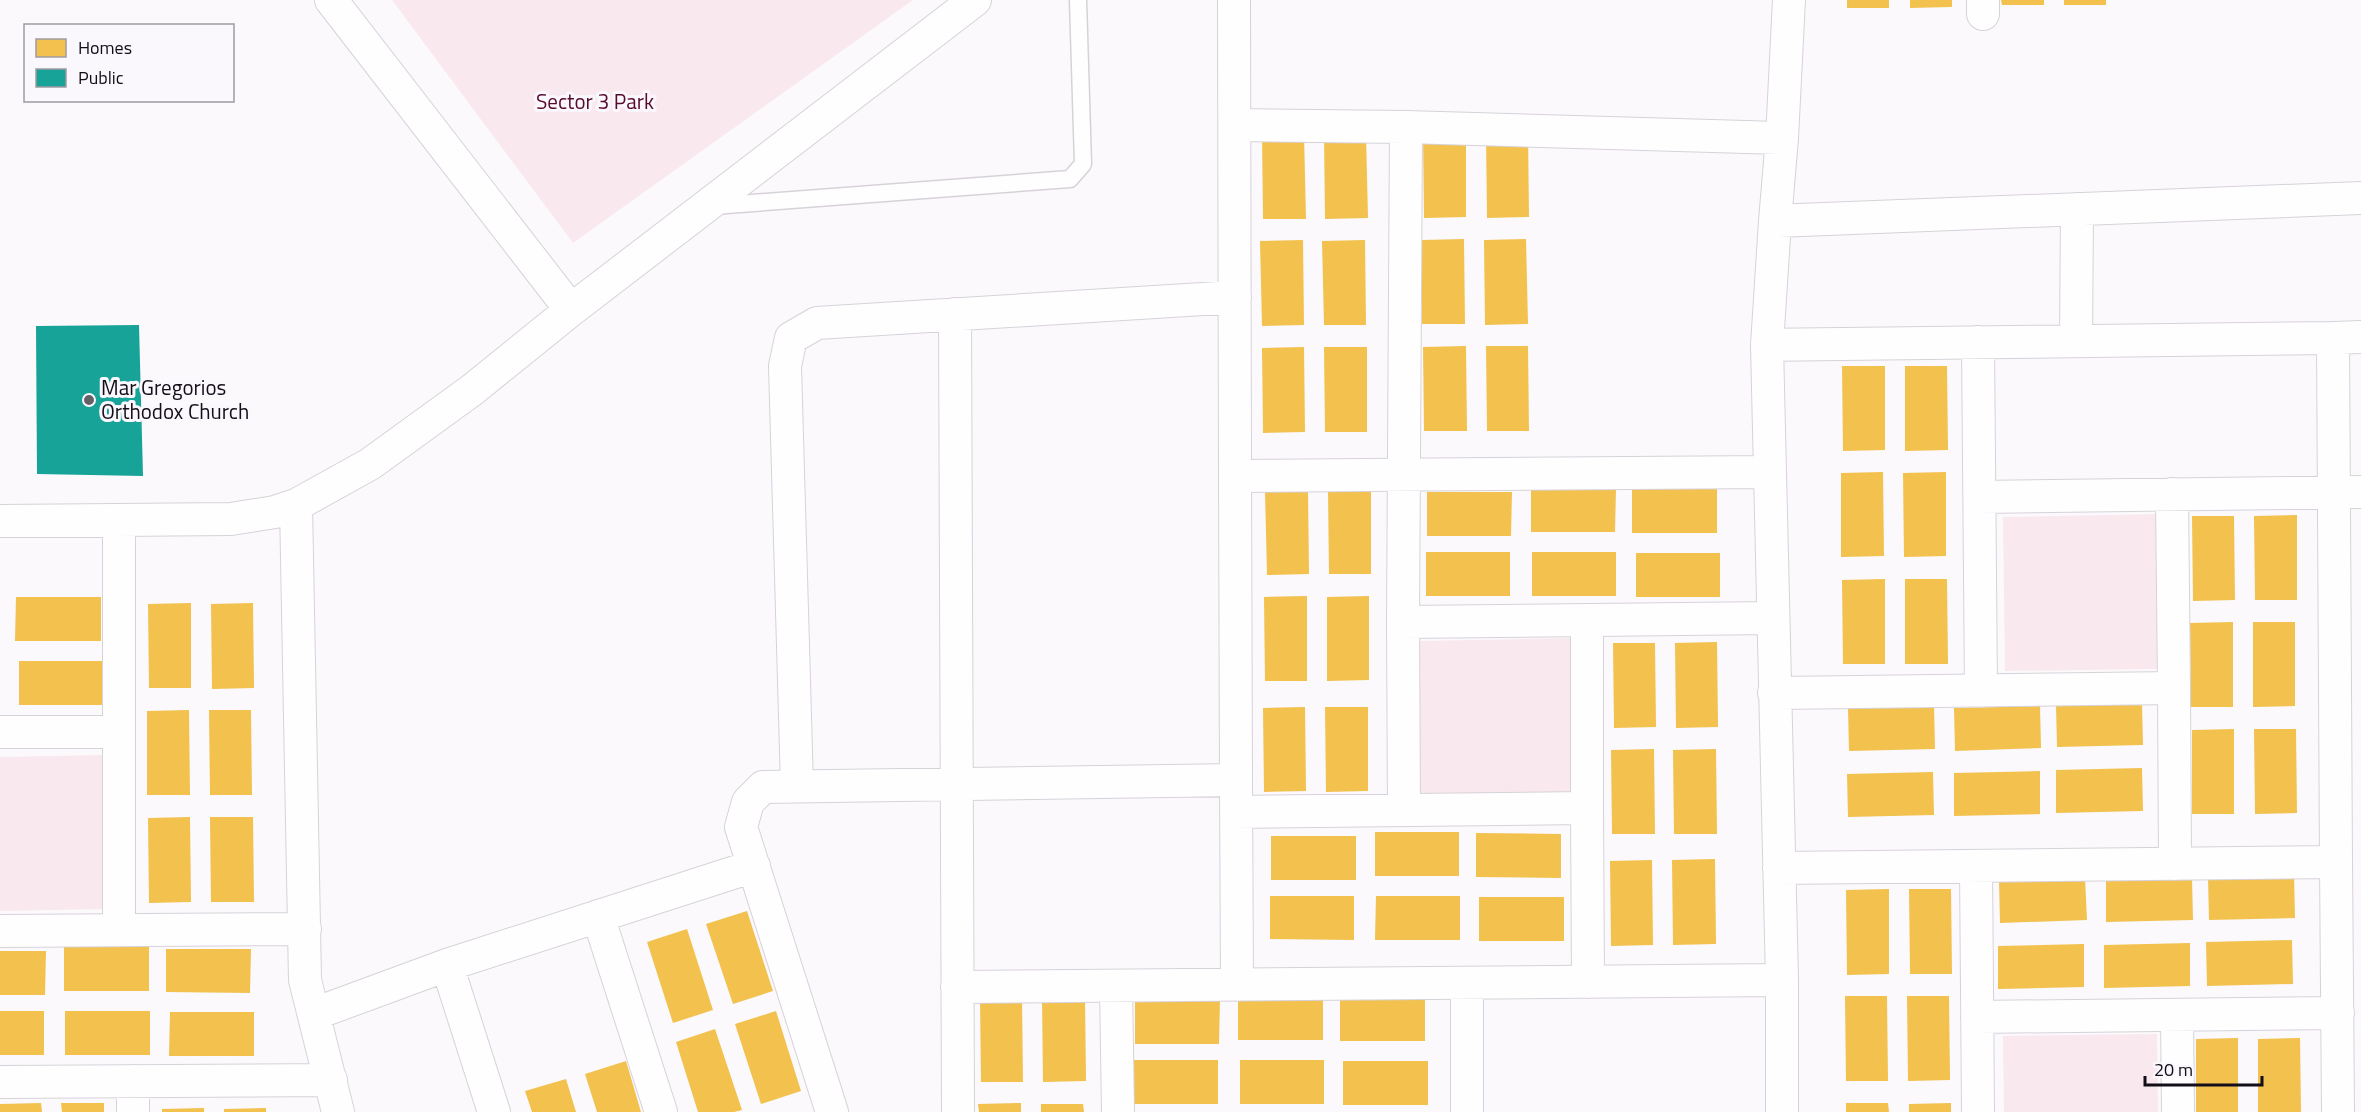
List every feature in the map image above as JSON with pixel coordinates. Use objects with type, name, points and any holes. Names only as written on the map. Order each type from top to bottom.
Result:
[{"type":"street","points":[[331,0],[571,310]]},
{"type":"street","points":[[0,521],[231,519],[275,512],[296,505],[370,464],[472,390],[571,310],[975,0]]},
{"type":"street","points":[[1234,0],[1238,985]]},
{"type":"street","points":[[1782,1112],[1782,980],[1768,472],[1767,345],[1789,0]]},
{"type":"street","points":[[1235,125],[1406,127],[1782,138]]},
{"type":"street","points":[[1404,810],[1402,475],[1406,127]]},
{"type":"street","points":[[1775,220],[2361,198]]},
{"type":"street","points":[[2076,341],[2077,209]]},
{"type":"street","points":[[797,786],[785,366],[791,338],[817,323],[1234,297]]},
{"type":"street","points":[[955,314],[958,1112]]},
{"type":"street","points":[[1767,345],[2347,337],[2349,802],[2336,862],[2338,1013],[2350,1046],[2338,1112]]},
{"type":"street","points":[[1978,342],[1981,691]]},
{"type":"street","points":[[1235,476],[1768,472]]},
{"type":"street","points":[[1980,497],[2348,492]]},
{"type":"street","points":[[2172,494],[2175,864]]},
{"type":"street","points":[[296,505],[305,980],[338,1112]]},
{"type":"street","points":[[119,520],[119,930]]},
{"type":"street","points":[[1403,622],[1772,618]]},
{"type":"street","points":[[1587,620],[1588,982]]},
{"type":"street","points":[[1774,693],[2174,688]]},
{"type":"street","points":[[0,732],[118,732]]},
{"type":"street","points":[[832,1112],[741,827],[748,802],[762,787],[1236,780]]},
{"type":"street","points":[[1236,812],[1587,808]]},
{"type":"street","points":[[1779,868],[2336,862]]},
{"type":"street","points":[[314,1014],[447,964],[754,866]]},
{"type":"street","points":[[1976,866],[1978,1112]]},
{"type":"street","points":[[598,916],[661,1112]]},
{"type":"street","points":[[0,931],[305,929]]},
{"type":"street","points":[[447,964],[494,1112]]},
{"type":"street","points":[[957,987],[1782,980]]},
{"type":"street","points":[[1467,983],[1467,1112]]},
{"type":"street","points":[[1116,986],[1118,1112]]},
{"type":"street","points":[[1977,1017],[2338,1013]]},
{"type":"street","points":[[2177,1014],[2178,1112]]},
{"type":"street","points":[[0,1082],[331,1080]]},
{"type":"street","points":[[133,1081],[133,1112]]},
{"type":"lane","points":[[706,206],[1070,179],[1083,164],[1078,0]]},
{"type":"green space","name":"Sector 3 Park","points":[[392,0],[913,0],[573,243]]},
{"type":"green space","points":[[2157,514],[2158,669],[2005,671],[2003,517]]},
{"type":"green space","points":[[1571,638],[1573,792],[1419,795],[1417,641]]},
{"type":"green space","points":[[104,755],[107,909],[0,911],[0,757]]},
{"type":"green space","points":[[2157,1034],[2158,1112],[2004,1112],[2003,1036]]},
{"type":"building: Homes","points":[[1847,0],[1889,0],[1889,8],[1847,8]]},
{"type":"building: Homes","points":[[1910,0],[1952,0],[1952,7],[1910,8]]},
{"type":"building: Homes","points":[[2001,0],[2044,0],[2044,5],[2002,5]]},
{"type":"building: Homes","points":[[2064,0],[2106,0],[2106,5],[2064,5]]},
{"type":"building: Homes","points":[[1528,132],[1529,217],[1487,218],[1486,133]]},
{"type":"building: Homes","points":[[1423,133],[1466,133],[1466,217],[1424,218]]},
{"type":"building: Homes","points":[[1262,134],[1304,134],[1306,219],[1263,219]]},
{"type":"building: Homes","points":[[1324,134],[1366,134],[1368,218],[1325,219]]},
{"type":"building: Homes","points":[[1464,239],[1465,324],[1422,324],[1422,240]]},
{"type":"building: Homes","points":[[1526,239],[1528,324],[1485,325],[1484,240]]},
{"type":"building: Homes","points":[[1303,240],[1304,325],[1262,326],[1260,241]]},
{"type":"building: Homes","points":[[1365,240],[1366,325],[1324,325],[1322,241]]},
{"type":"building: Homes","points":[[1466,346],[1467,431],[1424,431],[1423,347]]},
{"type":"building: Homes","points":[[1486,346],[1528,346],[1529,431],[1487,431]]},
{"type":"building: Homes","points":[[1304,347],[1305,432],[1263,433],[1262,348]]},
{"type":"building: Homes","points":[[1324,347],[1367,347],[1367,432],[1325,432]]},
{"type":"building: Homes","points":[[1842,366],[1885,366],[1885,450],[1843,451]]},
{"type":"building: Homes","points":[[1905,366],[1947,366],[1948,450],[1905,451]]},
{"type":"building: Homes","points":[[1883,472],[1884,556],[1841,557],[1841,473]]},
{"type":"building: Homes","points":[[1946,472],[1946,556],[1904,557],[1903,473]]},
{"type":"building: Homes","points":[[1531,488],[1616,488],[1615,532],[1531,532]]},
{"type":"building: Homes","points":[[1371,489],[1371,574],[1329,574],[1328,490]]},
{"type":"building: Homes","points":[[1632,489],[1717,489],[1717,533],[1632,533]]},
{"type":"building: Homes","points":[[1308,490],[1309,574],[1267,575],[1265,491]]},
{"type":"building: Homes","points":[[1427,492],[1512,492],[1511,536],[1427,536]]},
{"type":"building: Homes","points":[[2297,515],[2297,600],[2255,600],[2254,516]]},
{"type":"building: Homes","points":[[2192,516],[2234,516],[2235,600],[2193,601]]},
{"type":"building: Homes","points":[[1426,552],[1510,552],[1510,596],[1426,596]]},
{"type":"building: Homes","points":[[1532,552],[1616,552],[1616,596],[1532,596]]},
{"type":"building: Homes","points":[[1636,553],[1720,553],[1720,597],[1636,597]]},
{"type":"building: Homes","points":[[1885,579],[1885,664],[1843,664],[1842,580]]},
{"type":"building: Homes","points":[[1905,579],[1947,579],[1948,664],[1905,664]]},
{"type":"building: Homes","points":[[1307,596],[1307,681],[1265,681],[1264,597]]},
{"type":"building: Homes","points":[[1369,596],[1369,680],[1327,681],[1327,597]]},
{"type":"building: Homes","points":[[16,597],[101,597],[101,641],[15,641]]},
{"type":"building: Homes","points":[[191,603],[191,688],[149,688],[148,604]]},
{"type":"building: Homes","points":[[253,603],[254,688],[212,689],[211,604]]},
{"type":"building: Homes","points":[[2233,622],[2233,707],[2191,707],[2190,623]]},
{"type":"building: Homes","points":[[2253,622],[2295,622],[2295,706],[2253,707]]},
{"type":"building: Homes","points":[[1717,642],[1718,727],[1676,728],[1675,643]]},
{"type":"building: Homes","points":[[1613,643],[1655,643],[1656,727],[1614,728]]},
{"type":"building: Homes","points":[[19,661],[104,661],[104,705],[19,705]]},
{"type":"building: Homes","points":[[2142,703],[2143,745],[2057,747],[2056,705]]},
{"type":"building: Homes","points":[[1934,705],[1935,749],[1849,751],[1848,708]]},
{"type":"building: Homes","points":[[2040,706],[2041,748],[1955,751],[1954,708]]},
{"type":"building: Homes","points":[[1305,707],[1306,791],[1264,792],[1263,708]]},
{"type":"building: Homes","points":[[1325,707],[1368,707],[1368,791],[1326,792]]},
{"type":"building: Homes","points":[[189,710],[190,795],[147,795],[147,711]]},
{"type":"building: Homes","points":[[209,710],[251,710],[252,795],[210,795]]},
{"type":"building: Homes","points":[[2234,729],[2234,814],[2192,814],[2192,730]]},
{"type":"building: Homes","points":[[2254,729],[2296,729],[2297,813],[2255,814]]},
{"type":"building: Homes","points":[[1654,749],[1655,834],[1612,834],[1611,750]]},
{"type":"building: Homes","points":[[1716,749],[1717,834],[1674,834],[1673,750]]},
{"type":"building: Homes","points":[[2142,768],[2143,811],[2056,813],[2056,770]]},
{"type":"building: Homes","points":[[2040,771],[2040,814],[1954,816],[1954,773]]},
{"type":"building: Homes","points":[[1933,772],[1934,815],[1848,817],[1847,774]]},
{"type":"building: Homes","points":[[190,817],[191,902],[149,903],[148,818]]},
{"type":"building: Homes","points":[[210,817],[253,817],[254,902],[211,902]]},
{"type":"building: Homes","points":[[1375,832],[1459,832],[1459,876],[1375,876]]},
{"type":"building: Homes","points":[[1476,833],[1561,834],[1561,878],[1476,877]]},
{"type":"building: Homes","points":[[1271,836],[1356,836],[1356,880],[1271,880]]},
{"type":"building: Homes","points":[[1715,859],[1716,944],[1673,945],[1672,860]]},
{"type":"building: Homes","points":[[1652,860],[1653,945],[1611,946],[1610,861]]},
{"type":"building: Homes","points":[[2294,874],[2295,918],[2209,920],[2208,877]]},
{"type":"building: Homes","points":[[2085,878],[2087,920],[2000,923],[1999,880]]},
{"type":"building: Homes","points":[[2192,878],[2193,920],[2106,922],[2106,880]]},
{"type":"building: Homes","points":[[1889,889],[1889,974],[1847,975],[1846,890]]},
{"type":"building: Homes","points":[[1909,889],[1951,889],[1952,974],[1910,974]]},
{"type":"building: Homes","points":[[1270,896],[1354,896],[1354,940],[1270,939]]},
{"type":"building: Homes","points":[[1376,896],[1460,896],[1460,940],[1375,940]]},
{"type":"building: Homes","points":[[1479,897],[1564,897],[1564,941],[1479,941]]},
{"type":"building: Homes","points":[[747,911],[773,991],[733,1004],[706,924]]},
{"type":"building: Homes","points":[[687,929],[713,1010],[673,1023],[647,942]]},
{"type":"building: Homes","points":[[2292,940],[2293,984],[2207,986],[2206,942]]},
{"type":"building: Homes","points":[[2190,943],[2190,986],[2104,988],[2104,945]]},
{"type":"building: Homes","points":[[2084,944],[2084,987],[1998,989],[1998,946]]},
{"type":"building: Homes","points":[[64,947],[149,947],[149,991],[64,991]]},
{"type":"building: Homes","points":[[166,949],[251,949],[250,993],[166,992]]},
{"type":"building: Homes","points":[[0,951],[46,951],[45,995],[0,995]]},
{"type":"building: Homes","points":[[1085,996],[1086,1081],[1043,1082],[1042,997]]},
{"type":"building: Homes","points":[[1238,996],[1323,996],[1323,1040],[1238,1040]]},
{"type":"building: Homes","points":[[1845,996],[1887,996],[1888,1081],[1846,1081]]},
{"type":"building: Homes","points":[[1907,996],[1949,996],[1950,1080],[1908,1081]]},
{"type":"building: Homes","points":[[980,997],[1022,997],[1023,1082],[981,1082]]},
{"type":"building: Homes","points":[[1425,997],[1425,1041],[1340,1041],[1340,998]]},
{"type":"building: Homes","points":[[1220,999],[1219,1044],[1135,1044],[1135,1000]]},
{"type":"building: Homes","points":[[0,1011],[44,1011],[44,1055],[0,1055]]},
{"type":"building: Homes","points":[[65,1011],[150,1011],[150,1055],[65,1055]]},
{"type":"building: Homes","points":[[776,1011],[801,1091],[761,1104],[735,1024]]},
{"type":"building: Homes","points":[[170,1012],[254,1012],[254,1056],[169,1056]]},
{"type":"building: Homes","points":[[715,1029],[742,1110],[698,1112],[676,1042]]},
{"type":"building: Homes","points":[[2238,1038],[2238,1112],[2196,1112],[2196,1039]]},
{"type":"building: Homes","points":[[2300,1038],[2301,1112],[2258,1112],[2258,1039]]},
{"type":"building: Homes","points":[[1134,1060],[1218,1060],[1218,1104],[1134,1104]]},
{"type":"building: Homes","points":[[1240,1060],[1324,1060],[1324,1104],[1240,1104]]},
{"type":"building: Homes","points":[[626,1061],[641,1112],[597,1112],[585,1074]]},
{"type":"building: Homes","points":[[1343,1061],[1428,1061],[1428,1105],[1343,1105]]},
{"type":"building: Homes","points":[[566,1079],[576,1112],[532,1112],[525,1091]]},
{"type":"building: Homes","points":[[41,1103],[42,1112],[0,1112],[0,1104]]},
{"type":"building: Homes","points":[[61,1103],[104,1103],[104,1112],[62,1112]]},
{"type":"building: Homes","points":[[1021,1103],[1021,1112],[979,1112],[978,1104]]},
{"type":"building: Homes","points":[[1846,1103],[1888,1103],[1889,1112],[1846,1112]]},
{"type":"building: Homes","points":[[1951,1103],[1951,1112],[1909,1112],[1909,1104]]},
{"type":"building: Homes","points":[[1041,1104],[1083,1104],[1084,1112],[1041,1112]]},
{"type":"building: Homes","points":[[204,1108],[204,1112],[162,1112],[162,1109]]},
{"type":"building: Homes","points":[[266,1108],[266,1112],[224,1112],[224,1109]]},
{"type":"building: Public","name":"Mar Gregorios Orthodox Church","points":[[139,325],[143,476],[37,474],[36,326]]},
{"type":"place","name":"Mar Gregorios Orthodox Church","points":[[89,400]]}]
